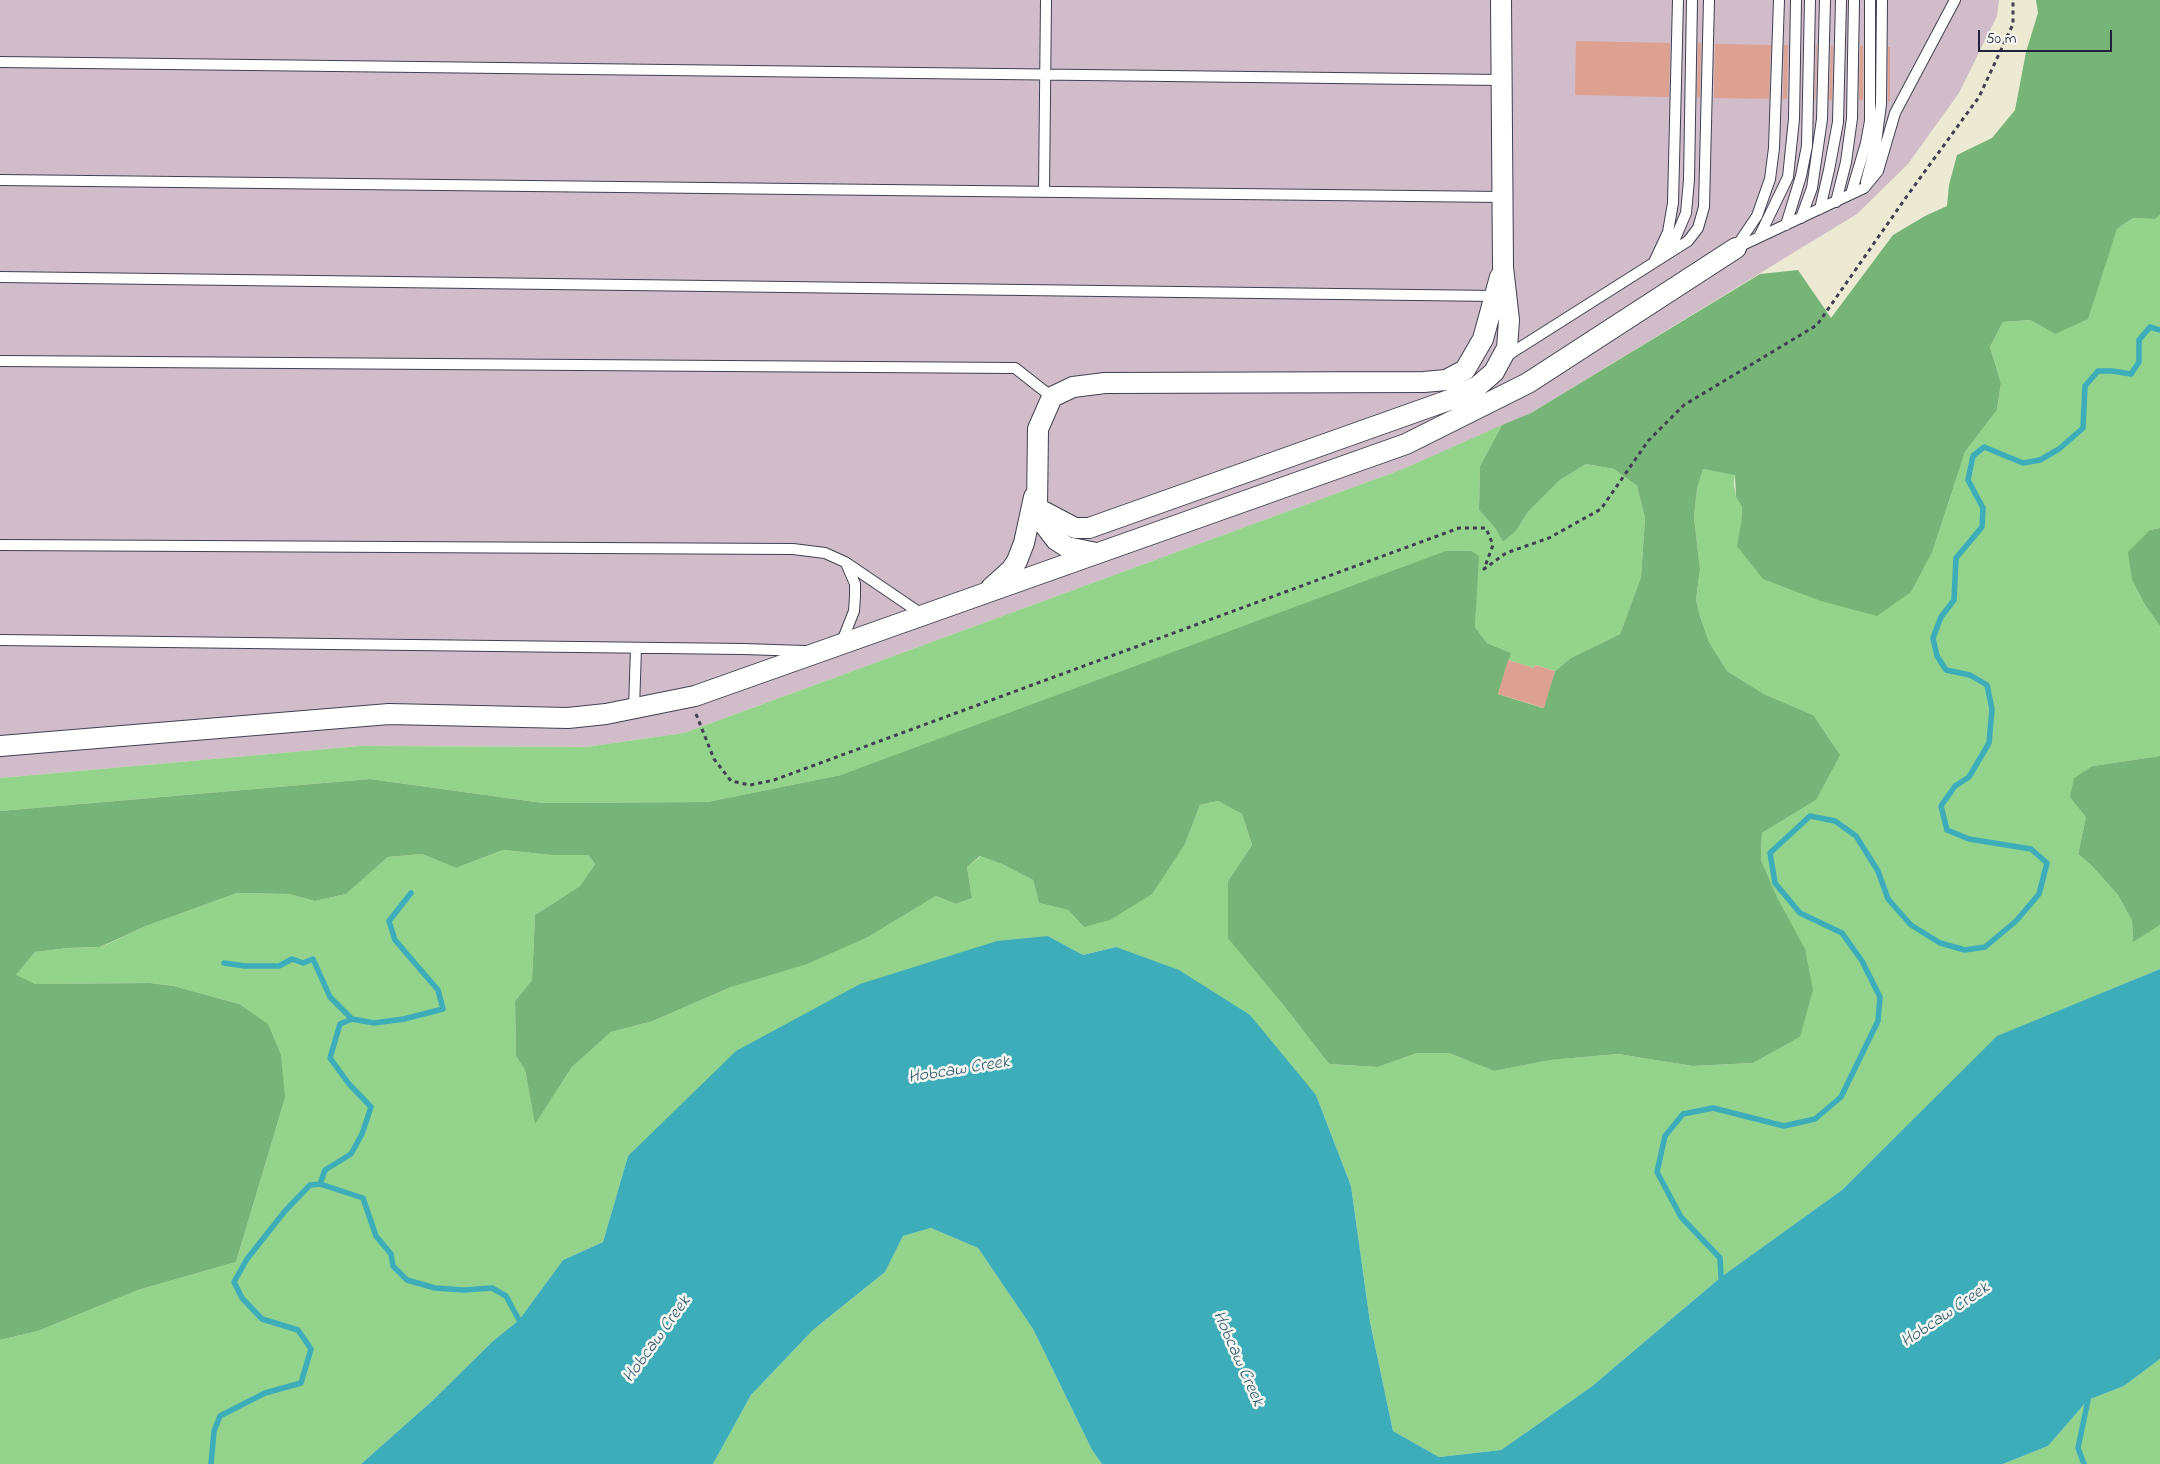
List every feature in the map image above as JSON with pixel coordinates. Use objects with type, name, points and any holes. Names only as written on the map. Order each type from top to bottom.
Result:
[{"type":"street","points":[[1037,508],[1075,528],[1089,528],[1452,400],[1478,386],[1494,372],[1507,348],[1509,320],[1503,268],[1501,0]]},
{"type":"street","points":[[0,746],[389,714],[568,718],[606,714],[689,697],[1406,444],[1528,383],[1736,248]]},
{"type":"street","points":[[1097,553],[1067,547],[1056,540],[1043,523],[1037,508],[1038,429],[1052,396],[1073,387],[1106,383],[1424,382],[1446,380],[1465,370],[1483,339],[1503,268]]},
{"type":"street","points":[[986,593],[1011,570],[1017,561],[1024,543],[1037,482]]},
{"type":"lane","points":[[1044,192],[1046,0]]},
{"type":"lane","points":[[1653,263],[1668,232],[1673,203],[1678,0]]},
{"type":"lane","points":[[1669,253],[1686,212],[1689,180],[1692,0]]},
{"type":"lane","points":[[1500,360],[1688,241],[1698,228],[1704,207],[1709,0]]},
{"type":"lane","points":[[1736,248],[1757,216],[1770,179],[1774,148],[1779,0]]},
{"type":"lane","points":[[1759,237],[1788,177],[1794,119],[1796,0]]},
{"type":"lane","points":[[1786,225],[1801,176],[1806,146],[1810,0]]},
{"type":"lane","points":[[1800,218],[1812,188],[1822,119],[1824,0]]},
{"type":"lane","points":[[1820,209],[1830,170],[1838,122],[1840,0]]},
{"type":"lane","points":[[1836,202],[1846,162],[1852,118],[1854,0]]},
{"type":"lane","points":[[1851,194],[1866,143],[1870,121],[1870,0]]},
{"type":"lane","points":[[1864,188],[1876,144],[1881,104],[1882,0]]},
{"type":"lane","points":[[1736,248],[1864,188],[1878,171],[1895,113],[1955,0]]},
{"type":"lane","points":[[0,62],[1501,80]]},
{"type":"lane","points":[[0,180],[1502,197]]},
{"type":"lane","points":[[0,277],[1495,296]]},
{"type":"lane","points":[[0,361],[1015,368],[1052,396]]},
{"type":"lane","points":[[0,545],[793,549],[826,553],[845,562],[923,615]]},
{"type":"lane","points":[[840,644],[854,611],[855,596],[855,584],[845,562]]},
{"type":"lane","points":[[0,640],[819,652]]},
{"type":"lane","points":[[634,708],[636,648]]},
{"type":"path","points":[[689,697],[714,759],[731,781],[750,785],[774,780],[1460,528],[1486,528],[1493,545],[1484,569],[1506,553],[1549,538],[1601,509],[1648,441],[1684,405],[1817,325],[1906,196],[1979,96],[2013,24],[2013,0]]},
{"type":"shaded area","points":[[0,0],[1999,0],[1997,16],[1959,93],[1908,164],[1857,214],[1531,413],[1403,469],[684,733],[586,747],[360,746],[0,778]]},
{"type":"green space","points":[[2036,0],[2160,0],[2160,215],[2155,219],[2133,218],[2117,229],[2088,319],[2055,334],[2030,320],[2003,322],[1990,347],[2001,383],[1997,410],[1965,452],[1933,550],[1911,592],[1877,616],[1821,601],[1763,579],[1737,546],[1742,507],[1736,497],[1735,475],[1703,469],[1697,489],[1694,517],[1700,569],[1696,600],[1709,642],[1727,671],[1764,694],[1813,715],[1840,755],[1816,800],[1762,833],[1761,860],[1778,899],[1805,949],[1813,990],[1800,1037],[1753,1063],[1693,1066],[1618,1054],[1550,1060],[1494,1071],[1449,1053],[1417,1053],[1378,1067],[1329,1064],[1228,938],[1228,881],[1252,845],[1242,814],[1218,801],[1200,805],[1185,844],[1152,894],[1110,920],[1084,927],[1068,910],[1039,903],[1033,880],[1002,864],[980,856],[967,867],[972,898],[956,904],[936,896],[868,937],[807,964],[731,987],[653,1021],[611,1032],[572,1067],[535,1124],[525,1070],[516,1056],[515,1001],[532,980],[535,915],[580,886],[595,864],[588,855],[552,855],[503,850],[456,868],[422,854],[388,857],[346,894],[315,901],[289,894],[237,893],[146,926],[100,947],[35,952],[16,975],[35,984],[150,983],[174,986],[239,1004],[268,1024],[281,1055],[285,1098],[236,1262],[138,1290],[38,1331],[0,1340],[0,811],[370,779],[543,803],[707,802],[841,775],[1446,551],[1471,551],[1479,556],[1475,627],[1487,643],[1511,653],[1498,694],[1543,708],[1555,671],[1571,658],[1620,634],[1641,577],[1645,518],[1637,486],[1614,469],[1586,464],[1560,480],[1528,512],[1516,531],[1503,542],[1495,528],[1479,510],[1480,466],[1502,425],[1531,413],[1760,274],[1798,270],[1831,318],[1893,235],[1925,216],[1947,206],[1949,185],[1957,155],[1992,138],[2015,110],[2026,52],[2038,13]]},
{"type":"green space","points":[[2160,215],[2160,528],[2150,530],[2132,580],[2145,605],[2160,626],[2160,756],[2093,766],[2086,817],[2078,854],[2092,866],[2118,895],[2132,921],[2133,941],[2160,925],[2160,969],[1998,1036],[1842,1190],[1721,1277],[1591,1387],[1501,1450],[1439,1457],[1393,1431],[1370,1322],[1351,1186],[1316,1095],[1116,947],[1083,955],[1048,936],[628,1156],[603,1242],[563,1260],[519,1320],[493,1341],[432,1401],[361,1464],[0,1464],[0,1340],[38,1331],[138,1290],[236,1262],[285,1098],[239,1004],[174,986],[150,983],[35,984],[15,976],[35,952],[101,947],[146,926],[237,893],[289,894],[315,901],[346,894],[388,857],[422,854],[456,868],[503,850],[552,855],[588,855],[595,864],[580,886],[535,915],[532,980],[515,1001],[516,1056],[525,1070],[535,1123],[572,1067],[611,1032],[653,1021],[731,987],[868,937],[936,896],[956,904],[972,898],[967,867],[981,856],[1002,864],[1033,880],[1039,903],[1068,910],[1084,927],[1185,844],[1200,805],[1218,801],[1242,814],[1252,845],[1228,881],[1281,1002],[1329,1064],[1378,1067],[1417,1053],[1449,1053],[1494,1071],[1549,1060],[1618,1054],[1693,1066],[1753,1063],[1800,1037],[1778,899],[1761,860],[1762,833],[1816,800],[1813,715],[1764,694],[1727,671],[1709,642],[1696,600],[1700,569],[1694,517],[1697,489],[1703,469],[1735,474],[1736,497],[1742,507],[1738,546],[1933,550],[1965,452],[1997,410],[2001,383],[1990,347],[2003,322],[2030,320],[2055,334],[2105,264],[2117,229],[2133,218],[2155,219]]},
{"type":"green space","points":[[1502,425],[1480,466],[1479,510],[1495,528],[1503,542],[1516,531],[1528,512],[1560,480],[1586,464],[1614,469],[1637,486],[1645,518],[1641,577],[1620,634],[1571,658],[1555,671],[1535,665],[1534,668],[1508,660],[1511,653],[1487,643],[1475,627],[1476,603],[841,775],[707,802],[543,803],[370,779],[0,811],[0,778],[360,746],[586,747],[684,733],[1403,469]]},
{"type":"green space","points":[[2160,528],[2160,626],[2145,605],[2132,580],[2128,552],[2150,530]]},
{"type":"green space","points":[[2160,756],[2160,925],[2133,942],[2132,921],[2118,895],[2092,866],[2078,854],[2086,817],[2070,797],[2074,778],[2093,766]]},
{"type":"green space","points":[[931,1228],[978,1248],[1033,1329],[1092,1450],[1102,1464],[713,1464],[751,1395],[813,1330],[885,1272],[903,1236]]},
{"type":"green space","points":[[2160,1359],[2160,1464],[2003,1464],[2048,1446],[2088,1400],[2124,1386]]},
{"type":"water","name":"Hobcaw Creek","points":[[1048,936],[1083,955],[1116,947],[1179,970],[1250,1015],[1316,1095],[1351,1186],[1370,1322],[1393,1431],[1439,1457],[1501,1450],[1591,1387],[1721,1277],[1842,1190],[1997,1036],[2160,969],[2160,1359],[2124,1386],[2088,1400],[2048,1446],[2003,1464],[1102,1464],[1092,1450],[1033,1329],[978,1248],[931,1228],[903,1236],[885,1272],[813,1330],[751,1395],[713,1464],[361,1464],[432,1401],[493,1341],[519,1320],[563,1260],[603,1242],[628,1156],[736,1051],[860,984],[997,941]]},
{"type":"building","points":[[1576,41],[1670,43],[1669,97],[1575,95]]},
{"type":"building","points":[[1698,43],[1701,43],[1700,97],[1697,97]]},
{"type":"building","points":[[1715,44],[1771,45],[1769,99],[1714,98]]},
{"type":"building","points":[[1784,45],[1788,45],[1787,99],[1783,99]]},
{"type":"building","points":[[1816,45],[1817,45],[1815,99]]},
{"type":"building","points":[[1831,46],[1833,46],[1832,100],[1829,100]]},
{"type":"building","points":[[1860,46],[1863,46],[1863,100],[1859,100]]},
{"type":"building","points":[[1888,47],[1890,47],[1890,101],[1888,101]]},
{"type":"building","points":[[1508,660],[1534,668],[1535,665],[1555,671],[1544,708],[1498,694]]},
{"type":"waterway","points":[[1721,1277],[1720,1258],[1681,1217],[1657,1172],[1665,1136],[1683,1114],[1713,1108],[1784,1126],[1815,1119],[1841,1097],[1878,1021],[1880,997],[1862,961],[1842,933],[1800,913],[1775,883],[1770,853],[1810,816],[1835,821],[1856,836],[1878,871],[1888,899],[1911,925],[1940,943],[1965,950],[1985,947],[2016,921],[2039,894],[2047,863],[2031,849],[1969,839],[1947,830],[1941,806],[1955,786],[1969,777],[1989,743],[1992,709],[1987,685],[1970,675],[1946,670],[1937,656],[1933,638],[1941,617],[1954,600],[1956,558],[1982,527],[1983,508],[1968,480],[1973,456],[1984,447],[2023,463],[2040,460],[2059,449],[2083,428],[2085,386],[2098,371],[2131,374],[2139,362],[2139,340],[2150,327],[2160,330]]},
{"type":"waterway","points":[[320,1184],[325,1170],[351,1154],[362,1134],[371,1107],[349,1084],[330,1058],[340,1024],[352,1019],[374,1023],[404,1019],[443,1009],[438,990],[395,940],[389,921],[411,893]]},
{"type":"waterway","points":[[224,963],[245,966],[279,966],[292,959],[303,963],[313,959],[330,997],[352,1019]]},
{"type":"waterway","points":[[211,1464],[214,1431],[220,1416],[265,1393],[301,1383],[311,1349],[298,1330],[262,1319],[242,1298],[234,1282],[247,1259],[285,1211],[310,1185],[320,1184],[363,1198],[376,1236],[391,1254],[393,1266],[407,1280],[435,1288],[464,1290],[492,1288],[506,1296],[519,1320]]},
{"type":"waterway","points":[[2084,1464],[2078,1448],[2088,1400]]}]
